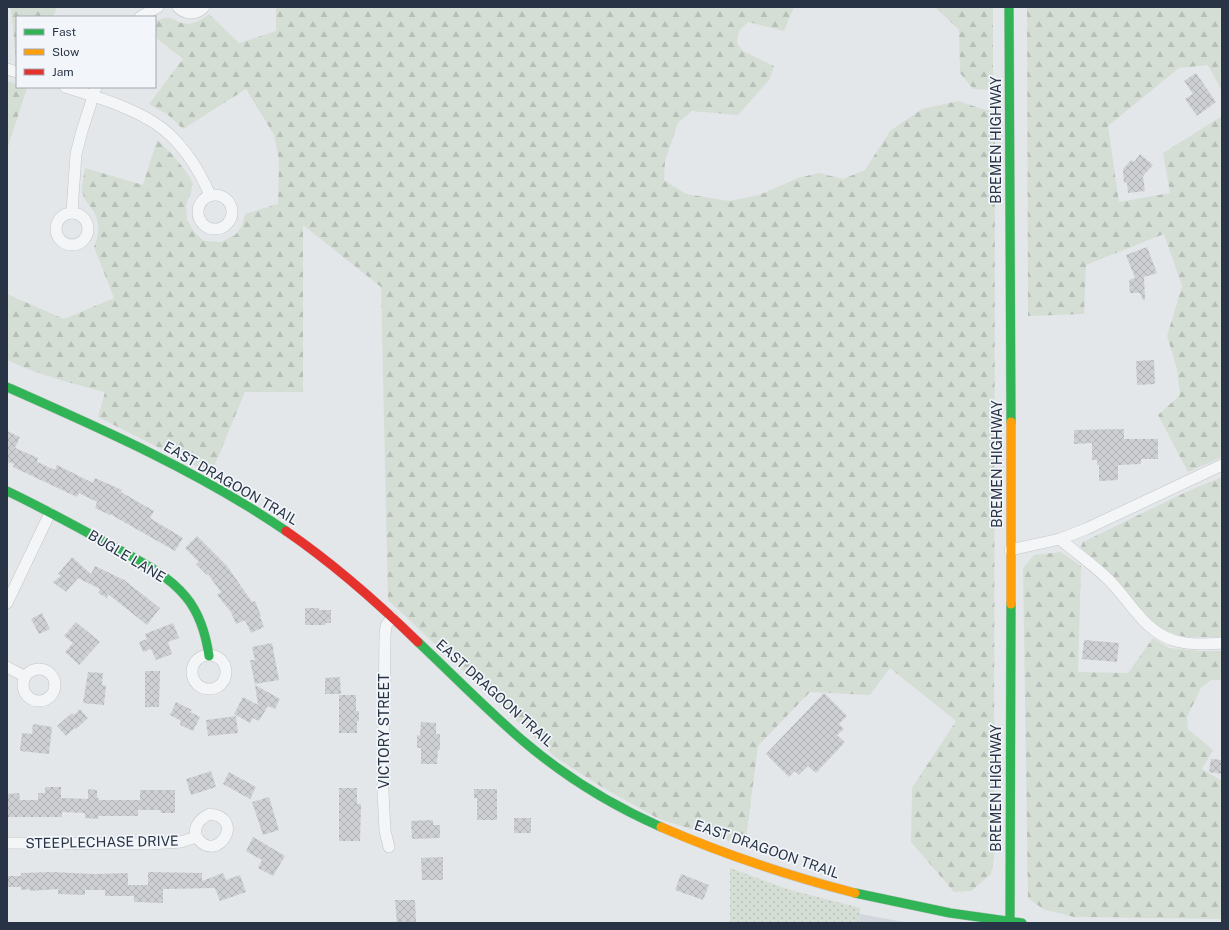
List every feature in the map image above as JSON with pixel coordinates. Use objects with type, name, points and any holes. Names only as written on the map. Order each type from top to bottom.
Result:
[{"type":"street","points":[[142,16],[158,7]]},
{"type":"street","points":[[178,7],[186,13],[191,14],[204,7]]},
{"type":"street","name":"BREMEN HIGHWAY","points":[[1009,7],[1010,922]]},
{"type":"street","points":[[72,88],[95,91],[152,122],[169,134],[186,152],[198,168],[210,195]]},
{"type":"street","points":[[72,212],[76,154],[95,91]]},
{"type":"street","name":"EAST DRAGOON TRAIL","points":[[7,387],[66,412],[143,450],[253,509],[300,540],[372,599],[499,720],[541,756],[592,790],[651,823],[744,859],[869,897],[943,912],[1022,923]]},
{"type":"street","points":[[1010,550],[1060,539],[1086,529],[1222,465]]},
{"type":"street","name":"BUGLE LANE","points":[[7,491],[160,573],[186,597],[195,610],[208,643],[209,656]]},
{"type":"street","points":[[7,602],[50,513]]},
{"type":"street","points":[[1060,539],[1110,582],[1142,619],[1158,632],[1176,641],[1187,643],[1222,643]]},
{"type":"street","name":"VICTORY STREET","points":[[389,847],[386,839],[382,746],[385,635],[386,626],[392,617]]},
{"type":"street","points":[[7,667],[24,676]]},
{"type":"street","name":"STEEPLECHASE DRIVE","points":[[7,843],[150,844],[181,842],[196,837]]},
{"type":"shaded area","points":[[860,914],[909,923],[860,923]]},
{"type":"green space","points":[[10,7],[57,7],[53,16],[16,16],[16,54]]},
{"type":"green space","points":[[276,7],[794,7],[784,31],[748,22],[739,31],[737,43],[743,51],[774,66],[769,80],[738,115],[692,111],[678,123],[665,161],[664,180],[686,194],[729,201],[759,195],[798,178],[819,173],[843,179],[865,170],[890,131],[922,109],[958,101],[995,113],[994,858],[991,874],[971,891],[954,892],[911,842],[912,788],[956,721],[890,668],[870,695],[810,692],[758,746],[745,846],[659,819],[600,786],[555,757],[388,600],[381,287],[303,225],[303,392],[245,392],[211,474],[98,417],[105,392],[67,382],[7,360],[7,294],[64,319],[114,298],[94,247],[98,233],[98,223],[97,218],[82,190],[85,168],[143,185],[157,140],[172,154],[193,183],[186,205],[187,220],[195,233],[204,241],[221,242],[235,235],[242,226],[245,214],[278,204],[279,160],[274,135],[246,89],[183,129],[167,114],[149,104],[183,59],[156,38],[156,21],[168,18],[181,23],[189,24],[200,20],[209,14],[239,43],[276,31]]},
{"type":"green space","points":[[935,7],[993,7],[993,90],[973,89],[960,73],[959,30]]},
{"type":"green space","points":[[1027,7],[1222,7],[1222,91],[1208,65],[1179,68],[1108,126],[1119,202],[1170,193],[1163,153],[1222,116],[1222,457],[1188,472],[1158,415],[1180,395],[1177,369],[1167,336],[1182,286],[1164,234],[1086,265],[1084,314],[1028,316]]},
{"type":"green space","points":[[7,81],[16,84],[16,88],[27,88],[7,150]]},
{"type":"green space","points":[[1222,477],[1222,637],[1185,637],[1160,629],[1118,582],[1094,559],[1080,549],[1083,542],[1188,491]]},
{"type":"green space","points":[[1061,552],[1081,566],[1078,672],[1128,673],[1153,638],[1169,648],[1200,651],[1222,651],[1222,680],[1211,680],[1201,688],[1187,717],[1188,729],[1213,750],[1202,769],[1222,781],[1222,919],[1074,917],[1043,909],[1028,898],[1023,568],[1034,555]]},
{"type":"green space","points":[[730,868],[787,889],[860,908],[860,923],[730,923]]},
{"type":"building","points":[[1196,73],[1216,102],[1197,116],[1185,99],[1193,94],[1184,81]]},
{"type":"building","points":[[1140,154],[1153,165],[1143,176],[1145,191],[1128,193],[1127,182],[1124,183],[1123,169],[1131,160],[1134,162]]},
{"type":"building","points":[[1147,247],[1157,273],[1144,277],[1145,300],[1143,300],[1140,293],[1130,293],[1129,280],[1135,278],[1126,255]]},
{"type":"building","points":[[1154,360],[1155,384],[1137,385],[1136,361]]},
{"type":"building","points":[[1124,429],[1124,439],[1158,439],[1158,459],[1141,459],[1141,464],[1118,465],[1118,480],[1099,481],[1099,465],[1097,465],[1097,460],[1092,460],[1092,443],[1074,444],[1074,430]]},
{"type":"building","points":[[7,431],[20,437],[15,448],[38,458],[37,462],[55,470],[57,465],[93,483],[95,478],[122,490],[121,492],[154,511],[150,518],[183,538],[175,551],[110,514],[95,508],[97,502],[79,493],[77,497],[13,467],[14,464],[9,462],[7,466]]},
{"type":"building","points":[[197,536],[227,566],[252,602],[255,601],[264,627],[251,633],[245,620],[236,624],[231,612],[217,595],[221,592],[208,574],[207,575],[196,564],[199,562],[185,548]]},
{"type":"building","points":[[72,557],[91,574],[95,566],[124,580],[160,608],[147,625],[108,594],[107,598],[98,593],[100,589],[78,578],[66,592],[53,582],[61,576],[58,574]]},
{"type":"building","points":[[305,608],[331,610],[331,623],[326,623],[325,625],[305,625]]},
{"type":"building","points":[[42,613],[50,629],[39,634],[31,619]]},
{"type":"building","points":[[76,622],[100,642],[79,665],[65,652],[73,643],[64,636]]},
{"type":"building","points":[[173,623],[179,638],[168,642],[172,654],[156,660],[151,649],[143,652],[139,642],[147,639],[145,634]]},
{"type":"building","points":[[1084,640],[1119,643],[1117,662],[1082,659]]},
{"type":"building","points":[[272,643],[279,680],[255,684],[250,660],[255,660],[252,647]]},
{"type":"building","points":[[145,671],[160,671],[159,707],[145,707]]},
{"type":"building","points":[[88,672],[103,673],[102,685],[106,686],[104,705],[83,703]]},
{"type":"building","points":[[340,677],[341,694],[325,694],[325,678]]},
{"type":"building","points":[[255,685],[280,699],[275,709],[268,706],[259,721],[253,718],[250,723],[234,714],[243,697],[258,705]]},
{"type":"building","points":[[824,693],[847,716],[839,724],[844,729],[837,735],[845,742],[816,773],[808,766],[799,775],[795,771],[789,777],[766,754]]},
{"type":"building","points":[[339,695],[356,695],[356,711],[359,711],[357,733],[339,733]]},
{"type":"building","points":[[176,702],[192,710],[190,712],[200,717],[193,731],[180,725],[181,721],[170,715]]},
{"type":"building","points":[[80,709],[88,718],[66,736],[57,726],[72,713],[74,715]]},
{"type":"building","points":[[236,716],[238,733],[208,736],[206,720]]},
{"type":"building","points":[[421,722],[436,723],[436,734],[440,734],[440,750],[438,750],[437,764],[421,764],[421,748],[417,748],[417,735],[420,736]]},
{"type":"building","points":[[33,724],[52,727],[49,754],[20,751],[22,733],[32,734]]},
{"type":"building","points":[[1211,759],[1222,760],[1222,774],[1209,772]]},
{"type":"building","points":[[211,771],[216,787],[191,795],[186,779]]},
{"type":"building","points":[[229,772],[256,787],[250,799],[223,784]]},
{"type":"building","points":[[45,787],[61,787],[61,798],[88,799],[88,789],[97,790],[97,798],[99,798],[99,800],[140,800],[140,790],[175,790],[175,813],[161,813],[160,810],[138,810],[138,816],[98,816],[98,819],[85,818],[85,813],[62,812],[62,817],[8,817],[7,794],[19,793],[20,800],[38,800],[38,793],[45,793]]},
{"type":"building","points":[[339,788],[357,788],[357,804],[361,804],[360,841],[339,841]]},
{"type":"building","points":[[474,789],[497,789],[497,820],[477,820],[477,798],[474,798]]},
{"type":"building","points":[[269,797],[279,830],[263,835],[252,802]]},
{"type":"building","points":[[514,818],[531,818],[531,833],[514,833]]},
{"type":"building","points":[[433,820],[433,825],[440,825],[440,838],[412,839],[411,821]]},
{"type":"building","points":[[253,837],[285,856],[273,876],[258,868],[262,860],[246,851]]},
{"type":"building","points":[[443,857],[443,880],[422,880],[421,858]]},
{"type":"building","points":[[51,872],[95,874],[128,873],[128,885],[148,885],[148,872],[202,873],[202,881],[223,873],[226,880],[240,875],[246,892],[220,901],[215,888],[163,889],[163,903],[134,902],[134,896],[105,896],[105,890],[85,890],[85,895],[58,894],[58,889],[30,891],[30,889],[21,890],[21,887],[7,887],[7,876],[21,876],[21,873]]},
{"type":"building","points":[[681,874],[709,885],[703,900],[675,890]]},
{"type":"building","points":[[395,900],[415,900],[416,923],[397,923]]},
{"type":"traffic: fast","points":[[1009,7],[1011,422]]},
{"type":"traffic: fast","points":[[7,387],[114,435],[185,471],[253,510],[286,531]]},
{"type":"traffic: fast","points":[[7,491],[152,568],[170,581],[186,597],[195,610],[204,633],[209,656]]},
{"type":"traffic: fast","points":[[1010,923],[1011,604]]},
{"type":"traffic: fast","points":[[418,642],[522,740],[554,766],[588,789],[661,827]]},
{"type":"traffic: fast","points":[[855,893],[950,913],[1022,923]]},
{"type":"traffic: slow","points":[[1011,422],[1011,604]]},
{"type":"traffic: slow","points":[[661,827],[756,864],[855,893]]},
{"type":"traffic: jam","points":[[286,531],[355,584],[418,642]]}]
